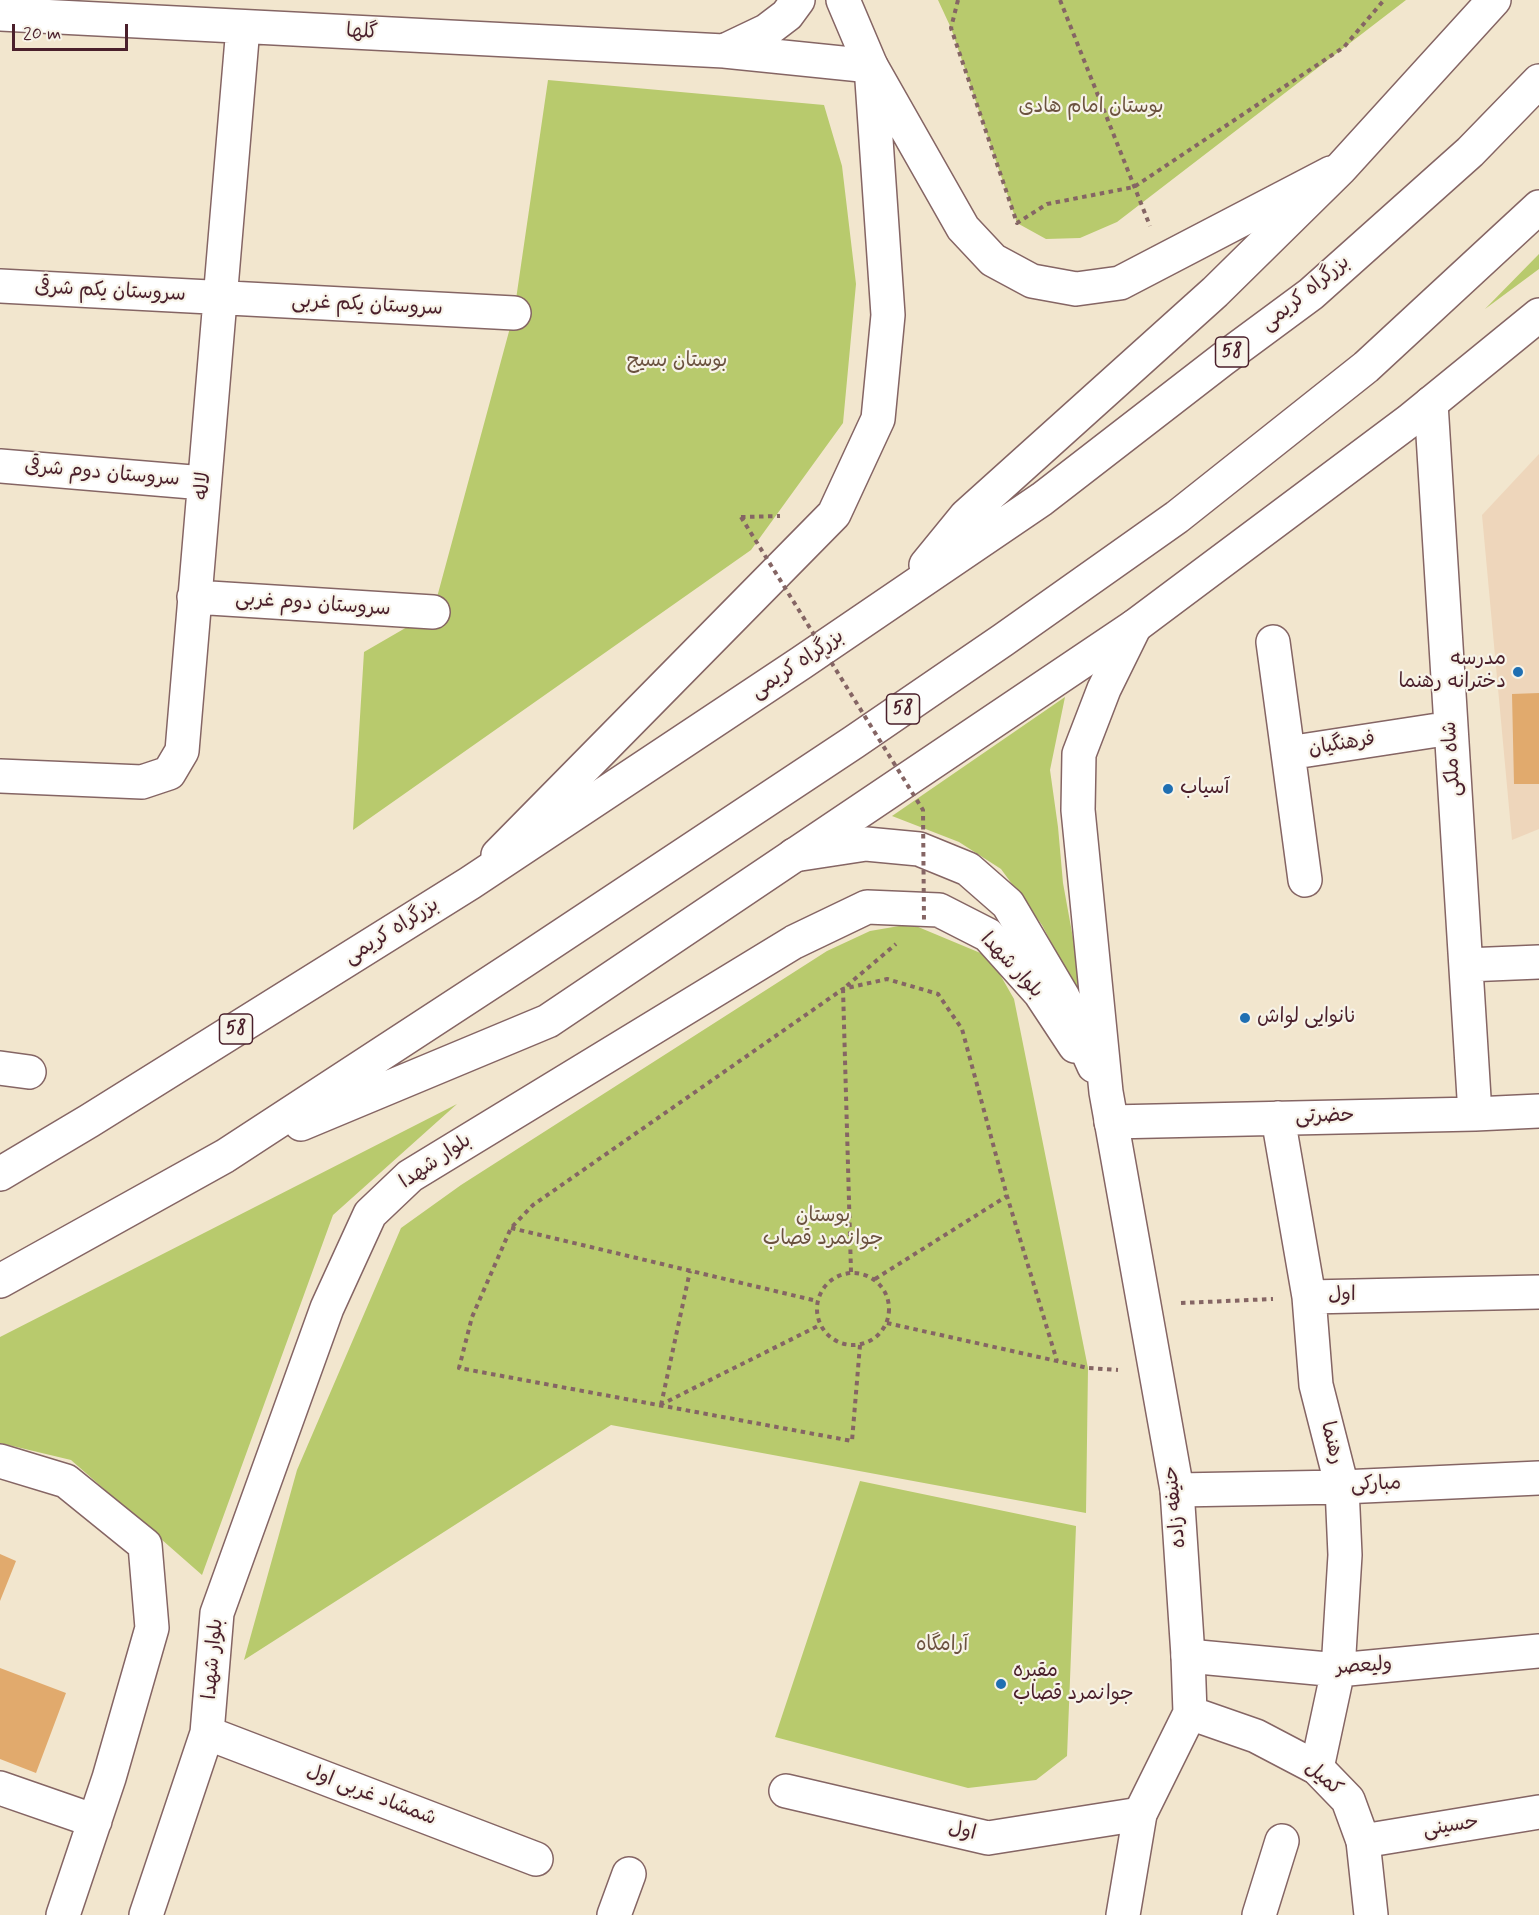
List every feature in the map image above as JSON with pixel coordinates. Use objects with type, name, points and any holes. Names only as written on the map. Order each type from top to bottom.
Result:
[{"type":"main road","name":"گلها","points":[[724,51],[766,31],[787,15],[798,0]]},
{"type":"main road","points":[[843,0],[871,66],[963,228],[993,260],[1032,281],[1076,289],[1120,283],[1341,168]]},
{"type":"main road","points":[[902,594],[966,516],[1215,292],[1341,168],[1494,0]]},
{"type":"main road","name":"گلها","points":[[0,14],[724,51],[871,66]]},
{"type":"main road","name":"لاله","points":[[0,776],[142,782],[169,772],[182,752],[243,27]]},
{"type":"main road","points":[[470,883],[834,514],[878,419],[888,315],[871,66]]},
{"type":"main road","name":"بزرگراه کریمی","points":[[7,1172],[470,883],[1042,499],[1311,294],[1470,152],[1539,81]]},
{"type":"main road","name":"58","points":[[0,1281],[225,1156],[854,742],[1177,517],[1366,367],[1539,207]]},
{"type":"main road","name":"سروستان یکم شرقی","points":[[0,286],[220,298]]},
{"type":"main road","name":"سروستان یکم غربی","points":[[220,298],[514,313]]},
{"type":"main road","points":[[225,1156],[548,1021],[1135,626],[1431,404],[1539,315]]},
{"type":"main road","name":"شاه ملکی","points":[[1431,404],[1475,1114]]},
{"type":"main road","name":"سروستان دوم شرقی","points":[[0,465],[204,483]]},
{"type":"main road","name":"سروستان دوم غربی","points":[[194,597],[433,612]]},
{"type":"main road","points":[[1109,1107],[1078,810],[1079,754],[1104,689],[1135,626]]},
{"type":"main road","points":[[1273,642],[1288,753]]},
{"type":"main road","name":"فرهنگیان","points":[[1305,880],[1288,753],[1451,728]]},
{"type":"main road","points":[[794,855],[866,844],[919,849],[968,869],[1008,904],[1063,997],[1109,1107]]},
{"type":"main road","name":"بلوار شهدا","points":[[146,1915],[207,1732],[217,1613],[327,1308],[370,1214],[410,1176],[794,942],[867,907],[939,910],[988,935],[1040,993],[1109,1107]]},
{"type":"main road","points":[[1466,965],[1539,962]]},
{"type":"main road","name":"حضرتی","points":[[1109,1107],[1278,1118],[1539,1111]]},
{"type":"main road","name":"حنیفه زاده","points":[[1109,1107],[1177,1490],[1190,1713],[1140,1814],[1123,1915]]},
{"type":"main road","name":"رهنما","points":[[1278,1118],[1309,1297],[1316,1385],[1342,1486],[1345,1555],[1338,1670],[1317,1768]]},
{"type":"main road","name":"اول","points":[[1309,1297],[1539,1292]]},
{"type":"main road","points":[[0,1461],[66,1481],[144,1545],[152,1628],[109,1778],[63,1915]]},
{"type":"main road","name":"مبارکی","points":[[1177,1490],[1539,1479]]},
{"type":"main road","name":"ولیعصر","points":[[1188,1656],[1338,1670],[1539,1652]]},
{"type":"main road","name":"کمیل","points":[[1190,1713],[1256,1736],[1317,1768],[1348,1800],[1363,1841],[1371,1915]]},
{"type":"main road","name":"شمشاد غربی اول","points":[[207,1732],[536,1859]]},
{"type":"main road","points":[[0,1788],[95,1821]]},
{"type":"main road","name":"اول","points":[[786,1791],[988,1838],[1140,1814]]},
{"type":"main road","name":"حسینی","points":[[1363,1841],[1539,1812]]},
{"type":"main road","points":[[1259,1915],[1282,1840]]},
{"type":"main road","points":[[614,1915],[629,1874]]},
{"type":"path","points":[[958,0],[951,28],[1017,223],[1047,204],[1134,187],[1344,47],[1384,0]]},
{"type":"path","points":[[1060,0],[1163,260]]},
{"type":"path","points":[[791,515],[741,517],[923,810],[924,921],[915,928]]},
{"type":"path","points":[[860,1345],[852,1441],[459,1368],[472,1317],[511,1228],[533,1205],[843,989],[897,944]]},
{"type":"path","points":[[843,989],[887,979],[938,994],[962,1029],[1007,1196],[1057,1361]]},
{"type":"path","points":[[843,989],[851,1272]]},
{"type":"path","points":[[875,1279],[1007,1196]]},
{"type":"path","points":[[511,1228],[818,1301]]},
{"type":"path","points":[[660,1405],[690,1271]]},
{"type":"path","points":[[851,1272],[875,1279],[884,1288],[889,1299],[890,1311],[881,1333],[871,1341],[860,1345],[837,1342],[827,1335],[820,1325],[817,1313],[822,1290],[829,1281],[851,1272]]},
{"type":"path","name":"اول","points":[[1144,1304],[1309,1297]]},
{"type":"path","points":[[887,1323],[1088,1368],[1157,1373]]},
{"type":"path","points":[[660,1405],[820,1325]]},
{"type":"shaded area","name":"مدرسه دخترانه رهنما","points":[[1539,454],[1539,829],[1512,840],[1482,515]]},
{"type":"green space","name":"بوستان امام هادی","points":[[938,0],[1406,0],[1117,222],[1080,238],[1046,239],[1017,223],[951,28]]},
{"type":"green space","name":"بوستان بسیج","points":[[548,80],[824,105],[842,166],[856,284],[843,423],[751,550],[353,830],[364,652],[433,612],[514,313]]},
{"type":"green space","points":[[1539,254],[1539,269],[1485,309]]},
{"type":"green space","points":[[1065,697],[1050,770],[1063,883],[1086,1010],[1042,925],[1001,869],[959,842],[892,816]]},
{"type":"green space","name":"بوستان جوانمرد قصاب","points":[[911,924],[990,957],[1014,999],[1088,1368],[1086,1513],[611,1425],[244,1660],[297,1470],[401,1228],[461,1185],[827,951],[870,931]]},
{"type":"green space","points":[[457,1104],[333,1215],[202,1575],[71,1460],[0,1443],[0,1337]]},
{"type":"green space","name":"آرامگاه","points":[[860,1481],[1076,1526],[1067,1756],[1036,1780],[968,1788],[775,1737]]},
{"type":"building","points":[[1539,693],[1539,784],[1514,784],[1512,694]]},
{"type":"building","points":[[0,1554],[16,1561],[0,1601]]},
{"type":"building","points":[[0,1668],[66,1693],[36,1773],[0,1759]]},
{"type":"place","name":"مدرسه دخترانه رهنما","points":[[1518,672]]},
{"type":"place","name":"آسیاب","points":[[1168,789]]},
{"type":"place","name":"نانوایی لواش","points":[[1245,1018]]},
{"type":"place","name":"مقبره جوانمرد قصاب","points":[[1001,1684]]}]
